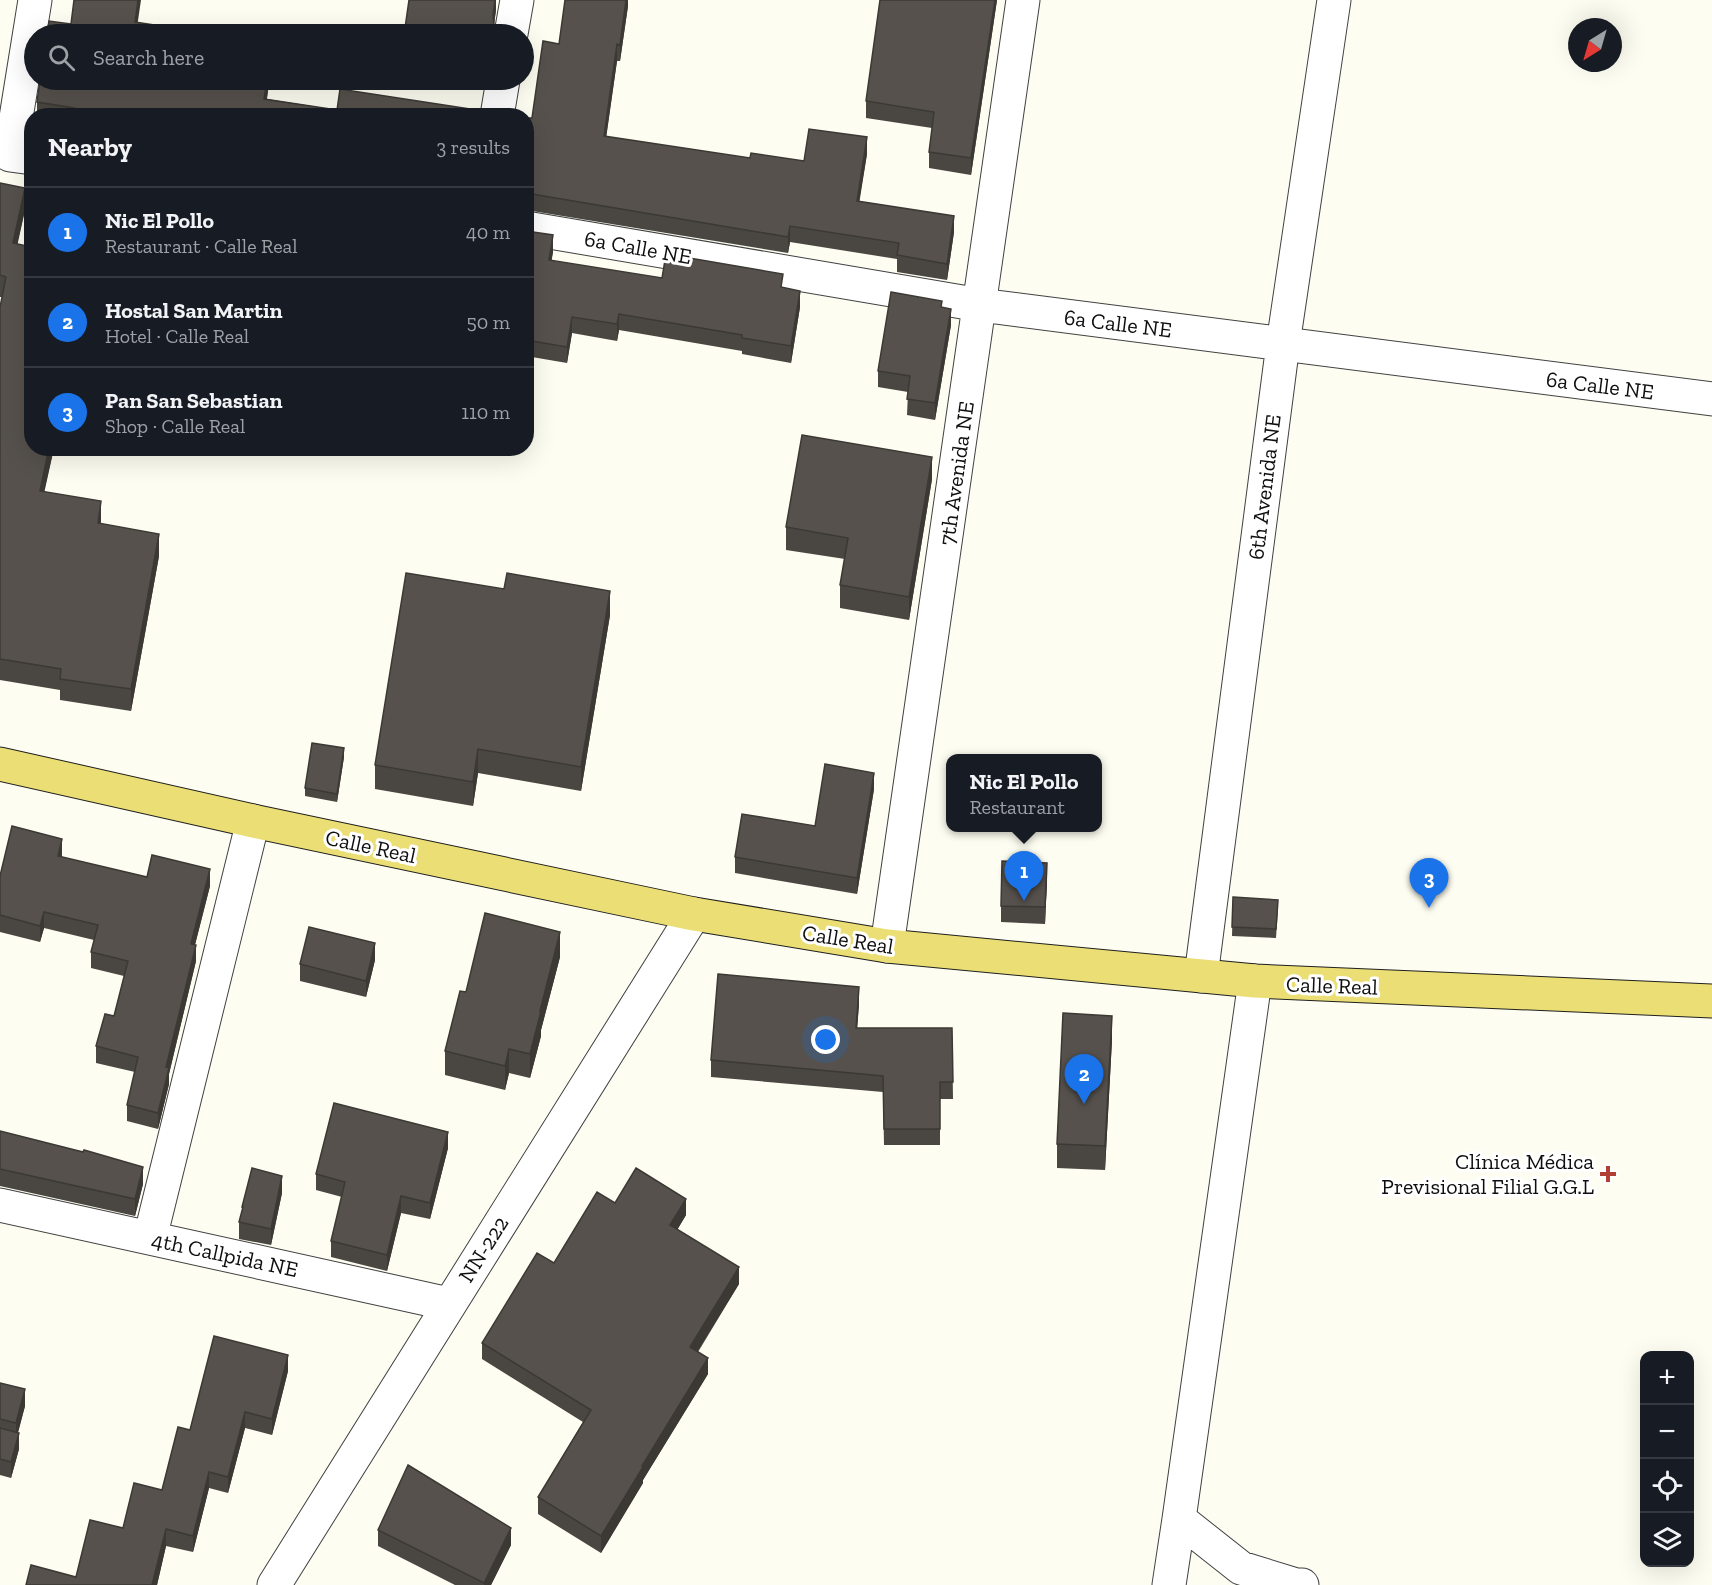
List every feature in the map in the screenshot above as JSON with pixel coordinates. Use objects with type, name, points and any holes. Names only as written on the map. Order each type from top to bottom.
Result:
[{"type":"main road","name":"Calle Real","points":[[0,764],[253,821],[694,914],[887,946],[1255,981],[1711,995]]},
{"type":"street","points":[[33,24],[35,0]]},
{"type":"street","points":[[513,24],[517,0]]},
{"type":"street","name":"7th Avenida NE","points":[[887,946],[981,305],[1023,0]]},
{"type":"street","name":"6th Avenida NE","points":[[1201,976],[1283,344],[1334,0]]},
{"type":"street","points":[[25,108],[27,90]]},
{"type":"street","points":[[498,108],[501,90]]},
{"type":"street","points":[[21,156],[24,123]]},
{"type":"street","name":"6a Calle NE","points":[[534,229],[981,305],[1712,399]]},
{"type":"street","points":[[150,1238],[253,821]]},
{"type":"street","name":"NN-222","points":[[274,1585],[694,914]]},
{"type":"street","points":[[1169,1585],[1255,981]]},
{"type":"street","name":"4th Callpida NE","points":[[0,1205],[449,1304]]},
{"type":"street","points":[[1179,1519],[1241,1568],[1302,1585]]},
{"type":"building","points":[[74,0],[138,0],[135,22],[148,24],[71,24]]},
{"type":"building","points":[[409,0],[495,0],[494,24],[406,24]]},
{"type":"building","points":[[565,0],[626,0],[620,45],[617,44],[604,136],[750,158],[751,153],[804,161],[809,129],[867,137],[857,201],[954,216],[947,264],[897,255],[899,243],[790,226],[788,237],[534,194],[533,108],[543,41],[559,44]]},
{"type":"building","points":[[880,0],[995,0],[971,158],[929,152],[934,112],[866,101]]},
{"type":"building","points":[[49,21],[71,24],[49,24]]},
{"type":"building","points":[[39,90],[265,90],[264,99],[324,108],[75,108],[37,102]]},
{"type":"building","points":[[340,90],[464,108],[337,108]]},
{"type":"building","points":[[0,183],[24,188],[13,243],[24,245],[24,456],[47,456],[40,491],[101,501],[98,523],[159,534],[131,689],[60,679],[61,669],[0,659],[0,307],[6,277],[0,275]]},
{"type":"building","points":[[534,232],[553,235],[549,260],[662,278],[666,254],[783,274],[781,287],[800,291],[791,346],[742,338],[742,335],[619,314],[617,324],[572,317],[567,347],[534,341]]},
{"type":"building","points":[[891,292],[942,301],[941,307],[951,309],[935,403],[907,399],[910,376],[878,371]]},
{"type":"building","points":[[802,435],[932,457],[909,597],[840,585],[848,538],[786,527]]},
{"type":"building","points":[[406,573],[504,589],[507,573],[610,591],[581,767],[478,749],[473,782],[375,765]]},
{"type":"building","points":[[312,743],[344,748],[337,794],[305,788]]},
{"type":"building","points":[[825,764],[874,773],[857,878],[735,857],[742,814],[815,826]]},
{"type":"building","points":[[12,826],[62,839],[58,856],[147,877],[152,855],[210,869],[191,944],[196,945],[166,1067],[169,1068],[158,1113],[127,1105],[138,1057],[96,1046],[105,1014],[114,1016],[128,961],[91,952],[98,925],[44,912],[40,926],[0,915],[0,876]]},
{"type":"building","points":[[1002,861],[1047,863],[1045,907],[1001,906]]},
{"type":"building","points":[[1233,897],[1278,900],[1276,929],[1232,927]]},
{"type":"building","points":[[485,913],[560,932],[530,1054],[509,1049],[505,1066],[445,1051],[460,991],[466,992]]},
{"type":"building","points":[[309,927],[375,943],[366,981],[300,964]]},
{"type":"building","points":[[718,974],[859,987],[856,1028],[952,1028],[953,1082],[940,1082],[940,1129],[884,1129],[883,1076],[711,1060]]},
{"type":"building","points":[[1063,1013],[1112,1016],[1105,1146],[1057,1144]]},
{"type":"building","points":[[334,1103],[448,1132],[430,1203],[401,1196],[387,1255],[331,1241],[345,1182],[316,1174]]},
{"type":"building","points":[[0,1131],[83,1152],[84,1150],[143,1167],[135,1199],[0,1169]]},
{"type":"building","points":[[252,1168],[282,1176],[271,1229],[239,1222]]},
{"type":"building","points":[[636,1168],[686,1199],[670,1225],[739,1267],[690,1347],[708,1358],[601,1536],[538,1497],[591,1410],[482,1343],[537,1253],[554,1263],[597,1192],[615,1203]]},
{"type":"building","points":[[214,1336],[288,1355],[272,1419],[245,1412],[228,1477],[209,1472],[193,1536],[166,1529],[152,1585],[26,1585],[31,1565],[76,1577],[90,1520],[123,1528],[134,1483],[162,1490],[178,1427],[190,1430]]},
{"type":"building","points":[[0,1383],[25,1389],[16,1423],[0,1419]]},
{"type":"building","points":[[0,1428],[19,1433],[11,1462],[0,1459]]},
{"type":"building","points":[[408,1465],[511,1528],[484,1583],[378,1530]]},
{"type":"place","name":"Nic El Pollo","points":[[1024,901]]},
{"type":"place","name":"Pan San Sebastian","points":[[1429,908]]},
{"type":"place","name":"Hostal San Martin","points":[[1084,1104]]},
{"type":"place","name":"Clínica Médica Previsional Filial G.G.L","points":[[1608,1174]]}]
